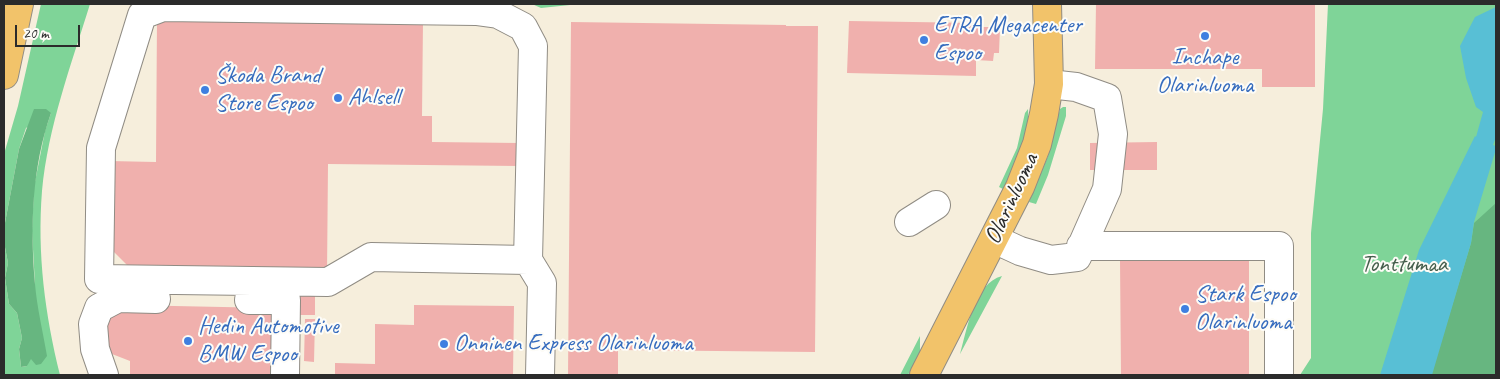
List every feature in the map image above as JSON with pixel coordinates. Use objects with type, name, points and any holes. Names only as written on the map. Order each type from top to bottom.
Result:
[{"type":"main road","points":[[4,75],[19,4]]},
{"type":"main road","name":"Olarinluoma","points":[[924,375],[1020,188],[1037,144],[1049,84],[1048,5]]},
{"type":"lane","points":[[528,260],[371,257],[328,282],[99,279],[101,148],[142,15],[163,7],[476,11],[498,14],[524,28],[532,46],[528,260],[542,284],[540,375]]},
{"type":"lane","points":[[994,239],[1020,251],[1051,260],[1077,257],[1107,189],[1113,134],[1107,98],[1076,87],[1049,84]]},
{"type":"lane","points":[[909,222],[936,205]]},
{"type":"lane","points":[[1081,246],[1279,246],[1279,375]]},
{"type":"lane","points":[[104,375],[95,349],[93,324],[99,308],[118,298],[286,300],[285,375]]},
{"type":"green space","points":[[41,4],[90,4],[68,73],[49,143],[42,191],[41,238],[46,307],[60,375],[4,375],[4,242],[8,263],[5,278],[9,304],[17,313],[22,338],[19,349],[21,367],[27,366],[35,285],[32,231],[34,187],[45,131],[51,113],[26,128],[19,149],[4,228],[4,154],[18,106]]},
{"type":"green space","points":[[532,4],[849,4],[570,5],[541,8]]},
{"type":"green space","name":"Tonttumaa","points":[[1328,4],[1496,4],[1496,375],[1300,375],[1311,358],[1311,233],[1323,109]]},
{"type":"green space","points":[[1066,107],[1066,116],[1048,175],[1036,204],[1029,202],[1048,156],[1060,109]]},
{"type":"green space","points":[[34,109],[46,109],[51,113],[36,176],[33,219],[33,262],[36,293],[47,356],[41,364],[36,365],[31,359],[27,366],[21,367],[19,349],[22,338],[17,313],[9,304],[5,278],[8,263],[4,242],[4,228],[19,149]]},
{"type":"green space","points":[[1028,109],[1027,130],[1024,141],[1003,189],[999,187],[1017,148],[1025,113]]},
{"type":"green space","points":[[1496,203],[1496,375],[1431,375],[1471,243],[1474,223]]},
{"type":"green space","points":[[1002,276],[960,354],[978,297],[992,280]]},
{"type":"green space","points":[[920,336],[920,353],[908,375],[900,375]]},
{"type":"water","points":[[1496,7],[1496,137],[1493,145],[1496,146],[1496,149],[1474,222],[1471,243],[1432,375],[1380,375],[1419,250],[1476,137],[1483,112],[1476,107],[1466,78],[1460,46],[1475,17]]},
{"type":"building","name":"Inchape Olarinluoma","points":[[1096,4],[1315,4],[1315,87],[1262,87],[1262,69],[1095,69]]},
{"type":"building","points":[[157,18],[423,21],[422,116],[432,116],[432,142],[519,143],[519,166],[328,164],[327,274],[133,271],[108,246],[109,161],[156,162]]},
{"type":"building","name":"ETRA Megacenter Espoo","points":[[849,21],[977,23],[977,27],[1000,27],[999,53],[994,53],[993,61],[976,60],[976,76],[847,73]]},
{"type":"building","points":[[571,22],[818,26],[815,352],[618,350],[618,375],[568,375]]},
{"type":"building","points":[[1157,142],[1157,170],[1090,170],[1090,143]]},
{"type":"building","name":"Stark Espoo Olarinluoma","points":[[1120,260],[1249,261],[1249,375],[1121,375]]},
{"type":"building","points":[[298,293],[315,294],[315,315],[298,315]]},
{"type":"building","name":"Hedin Automotive BMW Espoo","points":[[126,305],[271,308],[271,375],[130,375],[130,361],[112,354],[106,346],[105,322]]},
{"type":"building","name":"Onninen Express Olarinluoma","points":[[414,305],[514,306],[513,375],[335,375],[335,363],[375,364],[375,324],[414,325]]},
{"type":"building","points":[[305,319],[315,319],[314,362],[304,361]]},
{"type":"place","name":"Inchape Olarinluoma","points":[[1205,36]]},
{"type":"place","name":"ETRA Megacenter Espoo","points":[[924,40]]},
{"type":"place","name":"Škoda Brand Store Espoo","points":[[205,90]]},
{"type":"place","name":"Ahlsell","points":[[338,98]]},
{"type":"place","name":"Stark Espoo Olarinluoma","points":[[1185,309]]},
{"type":"place","name":"Hedin Automotive BMW Espoo","points":[[188,341]]},
{"type":"place","name":"Onninen Express Olarinluoma","points":[[444,344]]}]
